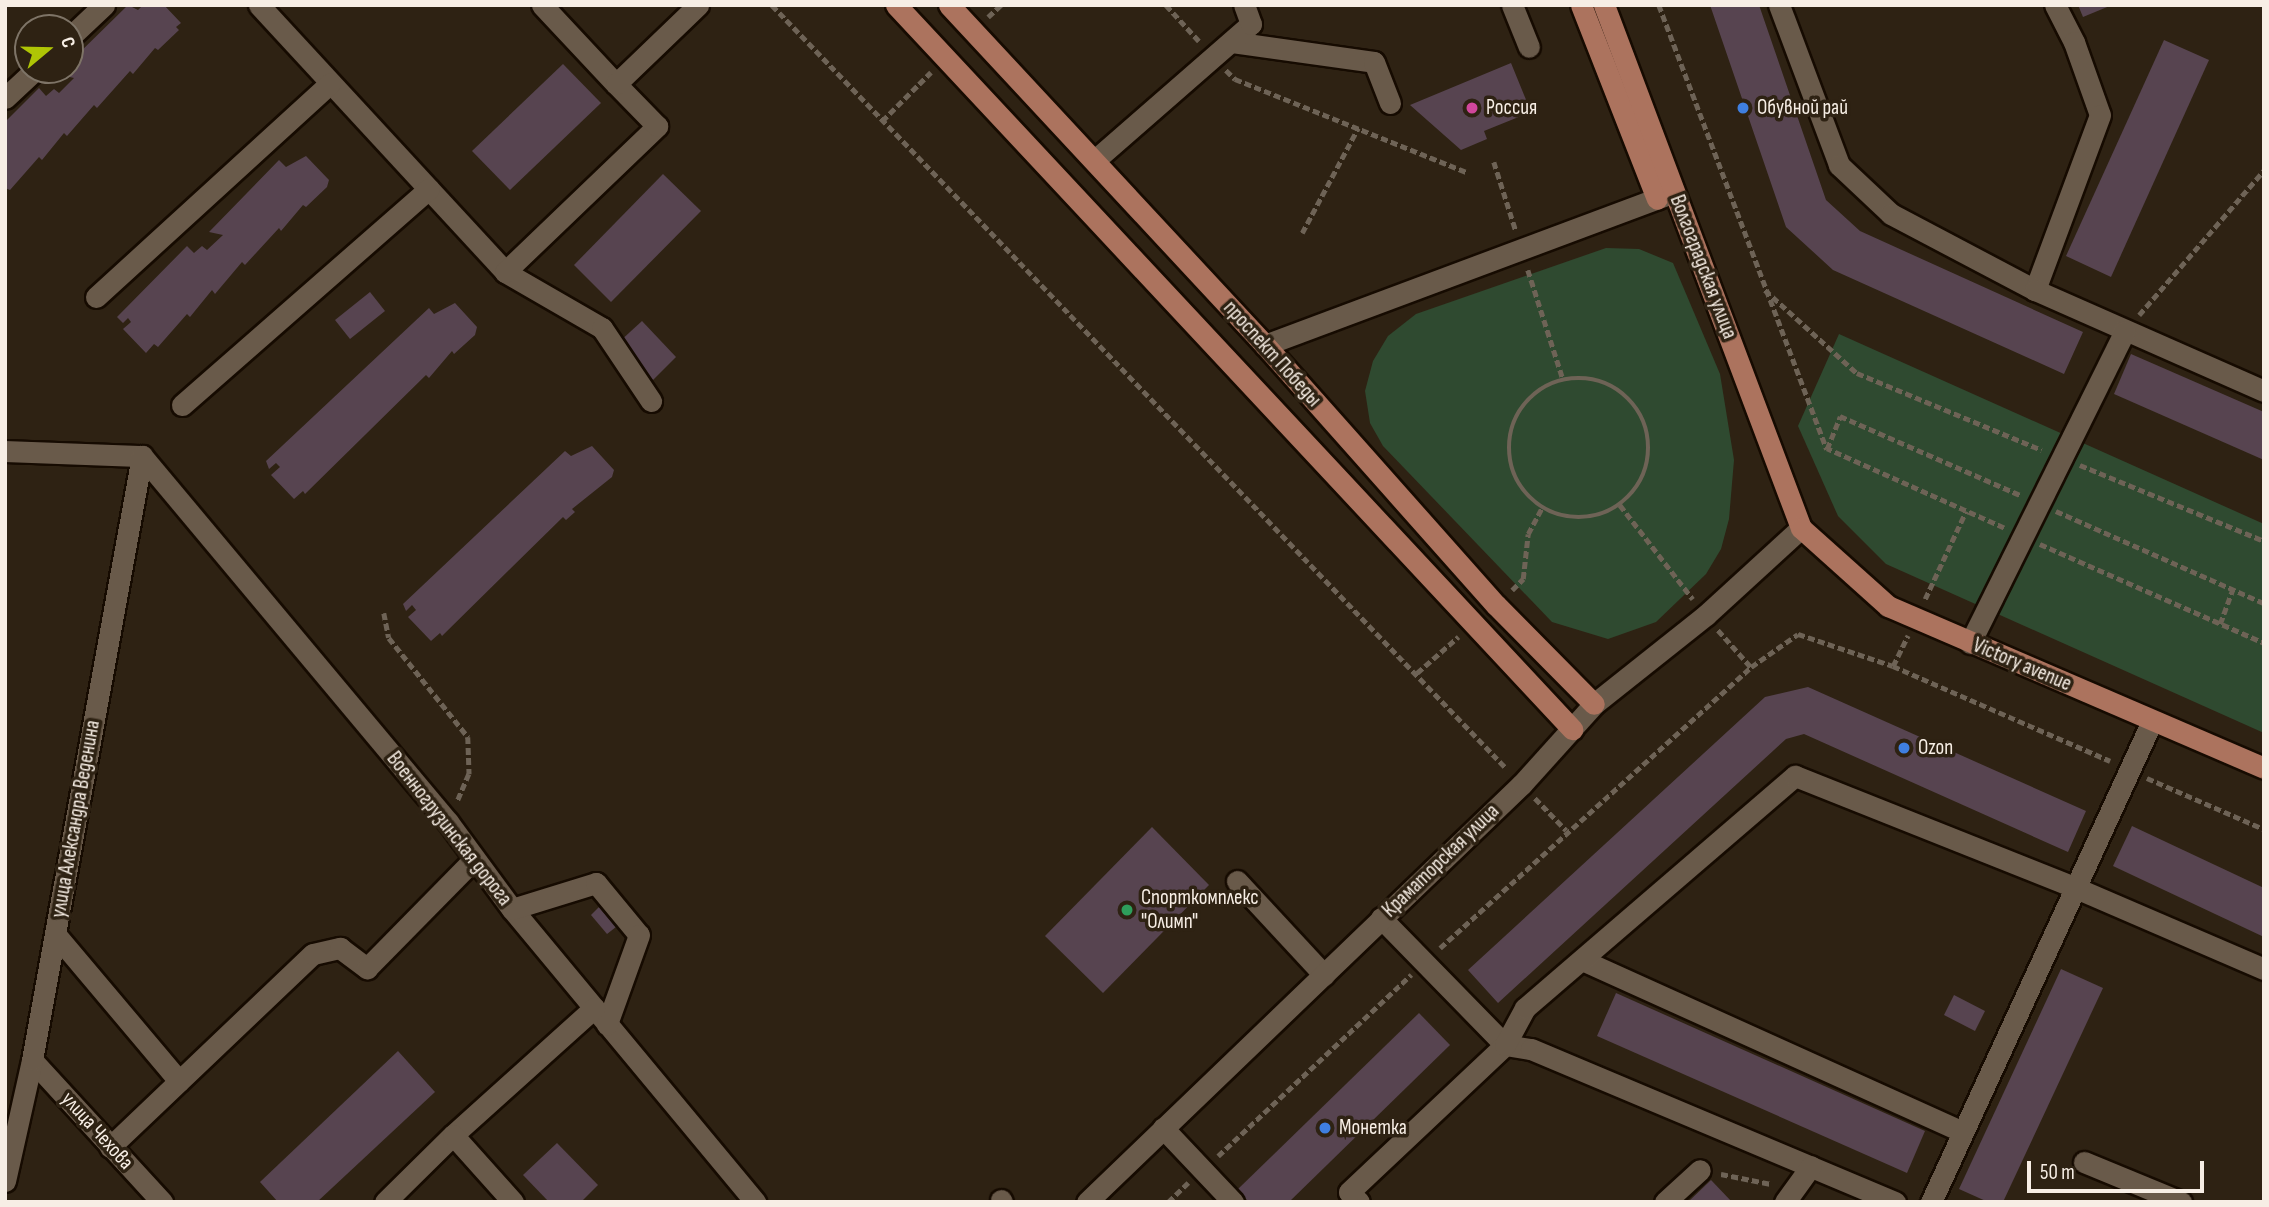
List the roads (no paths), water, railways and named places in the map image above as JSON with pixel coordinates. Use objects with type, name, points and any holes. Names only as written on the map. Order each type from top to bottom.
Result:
[{"type":"main road","points":[[896,5],[1572,729]]},
{"type":"main road","name":"проспект Победы","points":[[949,5],[1265,345],[1496,605],[1594,704]]},
{"type":"main road","points":[[1581,5],[1666,195]]},
{"type":"main road","name":"Волгоградская улица","points":[[1604,5],[1666,195],[1801,528]]},
{"type":"main road","points":[[1242,374],[1265,345]]},
{"type":"main road","name":"Victory avenue","points":[[1801,528],[1888,606],[2264,768]]},
{"type":"street","points":[[84,24],[104,5]]},
{"type":"street","points":[[259,5],[505,272],[602,328],[651,401]]},
{"type":"street","points":[[505,272],[657,126],[542,5]]},
{"type":"street","points":[[615,84],[698,5]]},
{"type":"street","points":[[1095,160],[1251,24],[1244,5]]},
{"type":"street","points":[[1512,5],[1529,47]]},
{"type":"street","points":[[1779,5],[1839,165],[1891,214],[2035,290],[2264,391]]},
{"type":"street","points":[[2035,290],[2100,115],[2074,42],[2055,5]]},
{"type":"street","points":[[1231,41],[1374,62],[1390,103]]},
{"type":"street","points":[[96,297],[330,83]]},
{"type":"street","points":[[5,97],[19,84]]},
{"type":"street","points":[[182,405],[429,189]]},
{"type":"street","points":[[1265,345],[1666,195]]},
{"type":"street","points":[[1970,643],[2125,331]]},
{"type":"street","points":[[5,451],[142,456]]},
{"type":"street","name":"Военногрузинская дорога","points":[[142,456],[448,822],[473,860],[512,909],[755,1202]]},
{"type":"street","name":"улица Александра Веденина","points":[[5,1181],[56,935],[142,456]]},
{"type":"street","name":"Краматорская улица","points":[[1087,1202],[1522,784],[1594,704],[1706,615],[1801,528]]},
{"type":"street","points":[[1931,1202],[2152,721]]},
{"type":"street","points":[[1348,1198],[1505,1045],[1525,1008],[1796,776],[2076,888],[2264,969]]},
{"type":"street","points":[[110,1147],[313,954],[340,948],[367,968],[473,860]]},
{"type":"street","points":[[1237,881],[1324,975]]},
{"type":"street","points":[[386,1202],[453,1135],[601,1016],[639,935],[596,883],[512,909]]},
{"type":"street","points":[[1381,918],[1505,1045],[1531,1049],[1895,1202]]},
{"type":"street","points":[[56,935],[179,1081]]},
{"type":"street","points":[[1582,960],[1963,1132]]},
{"type":"street","name":"улица Чехова","points":[[32,1060],[162,1202]]},
{"type":"street","points":[[1163,1128],[1233,1202]]},
{"type":"street","points":[[453,1135],[513,1202]]},
{"type":"street","points":[[2084,1162],[2182,1202]]},
{"type":"street","points":[[1789,1195],[1811,1166]]},
{"type":"street","points":[[1665,1202],[1700,1170]]},
{"type":"place","name":"Россия","points":[[1472,108]]},
{"type":"place","name":"Обувной рай","points":[[1743,108]]},
{"type":"place","name":"Ozon","points":[[1904,748]]},
{"type":"place","name":"Спорткомплекс \"Олимп\"","points":[[1127,910]]},
{"type":"place","name":"Монетка","points":[[1325,1128]]}]
